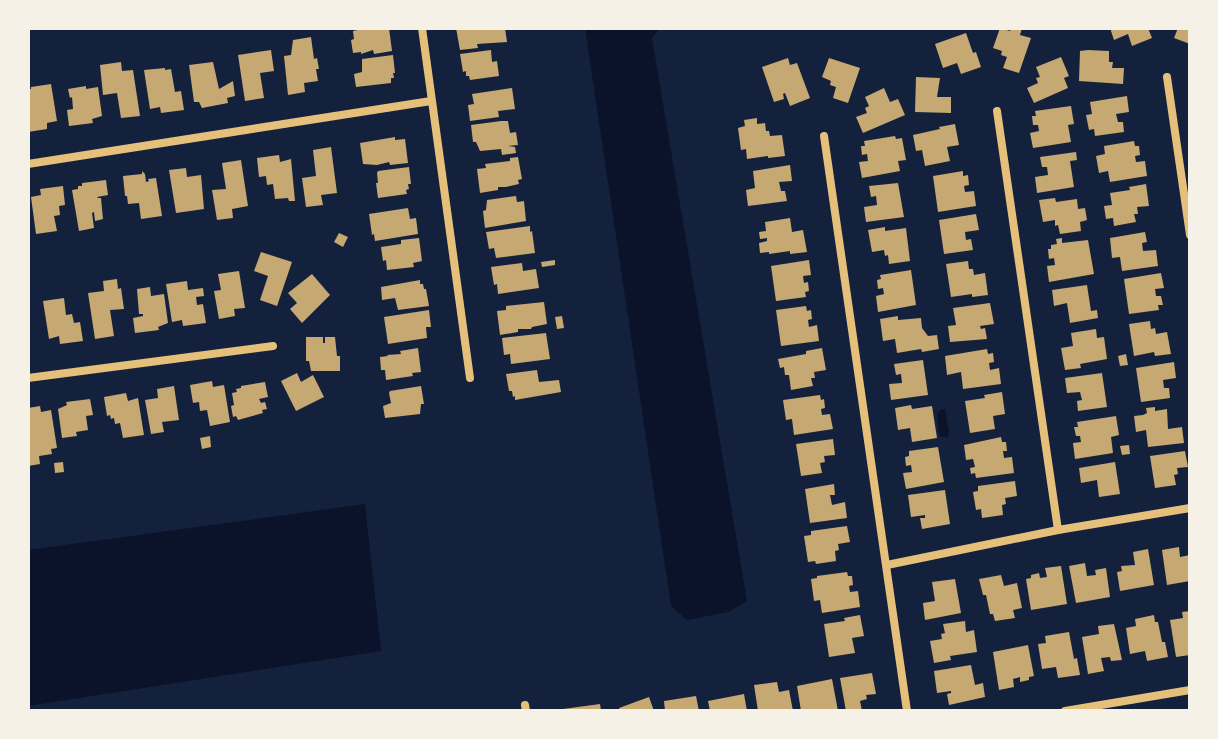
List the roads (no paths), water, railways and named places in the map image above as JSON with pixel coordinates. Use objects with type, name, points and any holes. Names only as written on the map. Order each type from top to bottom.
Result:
[{"type":"street","points":[[422,28],[470,378]]},
{"type":"street","points":[[1167,77],[1190,235]]},
{"type":"street","points":[[28,164],[431,101]]},
{"type":"street","points":[[997,111],[1058,530]]},
{"type":"street","points":[[824,136],[907,711]]},
{"type":"street","points":[[28,378],[273,346]]},
{"type":"street","points":[[887,565],[1058,530],[1190,508]]},
{"type":"street","points":[[1065,711],[1190,690]]},
{"type":"water","points":[[585,28],[660,28],[652,38],[747,601],[729,612],[687,620],[671,606]]},
{"type":"water","points":[[945,409],[948,437],[939,435],[937,415]]},
{"type":"water","points":[[365,504],[381,651],[28,706],[28,550]]}]
